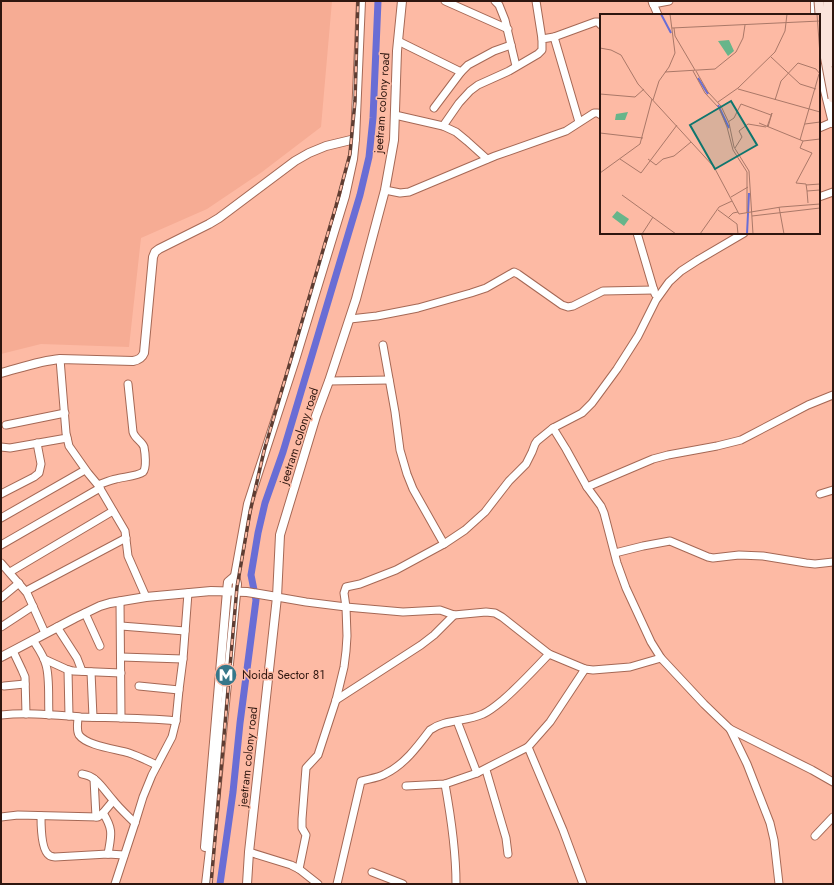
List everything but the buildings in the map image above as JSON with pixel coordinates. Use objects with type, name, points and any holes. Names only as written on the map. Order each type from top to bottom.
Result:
[{"type":"main road","points":[[819,1],[822,39],[833,98]]},
{"type":"main road","points":[[828,1],[829,44],[833,62]]},
{"type":"street","points":[[206,884],[237,584],[235,576],[248,504],[295,360],[345,196],[353,159],[355,139],[361,1]]},
{"type":"street","name":"jeetram colony road","points":[[247,884],[249,852],[277,597],[280,534],[316,416],[330,381],[350,319],[385,190],[394,140],[398,41],[402,1]]},
{"type":"street","points":[[445,1],[508,29]]},
{"type":"street","points":[[494,1],[499,5],[505,20],[516,66]]},
{"type":"street","points":[[443,126],[459,103],[470,91],[538,54],[542,50],[542,39],[536,1]]},
{"type":"street","points":[[658,14],[653,2],[669,1]]},
{"type":"street","points":[[815,1],[816,14]]},
{"type":"street","points":[[542,39],[554,37],[595,22],[600,24]]},
{"type":"street","points":[[554,37],[579,122]]},
{"type":"street","points":[[398,41],[461,72]]},
{"type":"street","points":[[434,108],[468,65],[494,51],[511,45]]},
{"type":"street","points":[[820,57],[833,50]]},
{"type":"street","points":[[820,128],[833,123],[820,69],[833,62]]},
{"type":"street","points":[[385,190],[400,193],[409,192],[487,160],[566,131],[594,113],[600,114]]},
{"type":"street","points":[[395,115],[443,126],[456,132],[487,160]]},
{"type":"street","points":[[1,374],[42,361],[60,359],[138,360],[144,353],[153,257],[155,252],[219,218],[295,161],[326,146],[355,139]]},
{"type":"street","points":[[820,197],[833,192]]},
{"type":"street","points":[[637,234],[656,300]]},
{"type":"street","points":[[299,869],[306,835],[302,828],[302,819],[306,768],[318,755],[336,700],[344,667],[347,636],[344,593],[346,587],[360,584],[396,570],[444,544],[465,530],[485,512],[509,482],[526,464],[537,441],[554,428],[582,413],[592,403],[626,355],[638,336],[656,300],[669,282],[681,271],[742,234]]},
{"type":"street","points":[[350,319],[377,316],[441,302],[486,288],[514,272],[562,305],[568,307],[603,292],[654,290]]},
{"type":"street","points":[[383,345],[400,450],[407,474],[413,489],[444,544]]},
{"type":"street","points":[[60,359],[67,438],[72,450],[85,470],[99,487],[125,531],[128,556],[146,597]]},
{"type":"street","points":[[330,381],[389,380]]},
{"type":"street","points":[[1,545],[99,487],[115,479],[139,474],[145,469],[143,446],[141,442],[135,438],[133,432],[128,384]]},
{"type":"street","points":[[587,487],[654,459],[741,440],[808,405],[833,395]]},
{"type":"street","points":[[6,425],[64,413]]},
{"type":"street","points":[[554,428],[587,487],[601,506],[617,563],[626,588],[651,642],[661,658],[704,704],[730,729],[833,782]]},
{"type":"street","points":[[1,447],[10,448],[67,438]]},
{"type":"street","points":[[1,494],[39,473],[41,464],[37,443]]},
{"type":"street","points":[[1,518],[85,470]]},
{"type":"street","points":[[820,494],[833,490]]},
{"type":"street","points":[[10,572],[113,511]]},
{"type":"street","points":[[26,591],[126,538]]},
{"type":"street","points":[[615,553],[670,541],[713,558],[739,555],[763,556],[811,563],[833,562]]},
{"type":"street","points":[[1,563],[26,591],[45,633]]},
{"type":"street","points":[[201,884],[227,591],[228,582],[235,576]]},
{"type":"street","points":[[1,598],[19,583]]},
{"type":"street","points":[[1,657],[100,606],[146,597],[227,591],[247,592],[346,607],[403,612],[440,610],[454,614],[486,612],[495,613],[549,654],[585,669],[593,670],[630,666],[661,658]]},
{"type":"street","points":[[115,884],[136,823],[143,797],[152,775],[172,737],[176,720],[183,659],[188,593]]},
{"type":"street","points":[[120,601],[121,718]]},
{"type":"street","points":[[1,627],[33,606]]},
{"type":"street","points":[[85,613],[100,646]]},
{"type":"street","points":[[336,700],[421,645],[442,628],[454,614]]},
{"type":"street","points":[[120,626],[185,631]]},
{"type":"street","points":[[57,627],[77,658],[82,671]]},
{"type":"street","points":[[33,640],[46,664],[48,674],[49,715]]},
{"type":"street","points":[[13,651],[25,677],[26,714]]},
{"type":"street","points":[[337,884],[361,781],[385,774],[403,762],[430,730],[440,725],[471,718],[484,713],[498,704],[511,693],[549,654]]},
{"type":"street","points":[[121,658],[183,659]]},
{"type":"street","points":[[44,659],[68,670],[121,673]]},
{"type":"street","points":[[406,786],[445,784],[486,770],[528,747],[550,722],[585,669]]},
{"type":"street","points":[[68,670],[69,716]]},
{"type":"street","points":[[91,672],[93,717]]},
{"type":"street","points":[[4,686],[25,684]]},
{"type":"street","points":[[139,686],[179,690]]},
{"type":"street","points":[[1,715],[26,714],[176,720]]},
{"type":"street","points":[[78,717],[77,729],[79,734],[84,739],[96,745],[130,753],[157,765]]},
{"type":"street","points":[[457,721],[477,773]]},
{"type":"street","points":[[730,729],[747,764],[767,814],[774,840],[779,884]]},
{"type":"street","points":[[528,747],[563,830],[583,884]]},
{"type":"street","points":[[486,770],[506,838],[508,854]]},
{"type":"street","points":[[82,774],[89,775],[94,778],[105,789],[113,801],[136,823]]},
{"type":"street","points":[[94,778],[96,817]]},
{"type":"street","points":[[445,784],[456,860],[456,884]]},
{"type":"street","points":[[1,817],[18,815],[96,817],[103,813],[113,801]]},
{"type":"street","points":[[103,813],[111,829],[108,854]]},
{"type":"street","points":[[41,816],[43,840],[46,852],[49,855],[55,857],[108,854],[124,855]]},
{"type":"street","points":[[815,836],[833,818]]},
{"type":"street","points":[[249,852],[291,865],[299,869],[318,884]]},
{"type":"street","points":[[372,872],[402,884]]},
{"type":"shaded area","points":[[1,1],[332,1],[321,127],[262,172],[207,209],[141,238],[129,347],[41,344],[1,354]]},
{"type":"waterway","points":[[220,884],[233,792],[240,723],[256,600],[251,575],[258,533],[265,503],[283,452],[360,195],[369,157],[373,118],[378,1]]},
{"type":"railway","points":[[211,884],[237,587],[250,512],[264,451],[350,154],[355,101],[358,1]]},
{"type":"place","name":"Noida Sector 81","points":[[226,675]]}]
